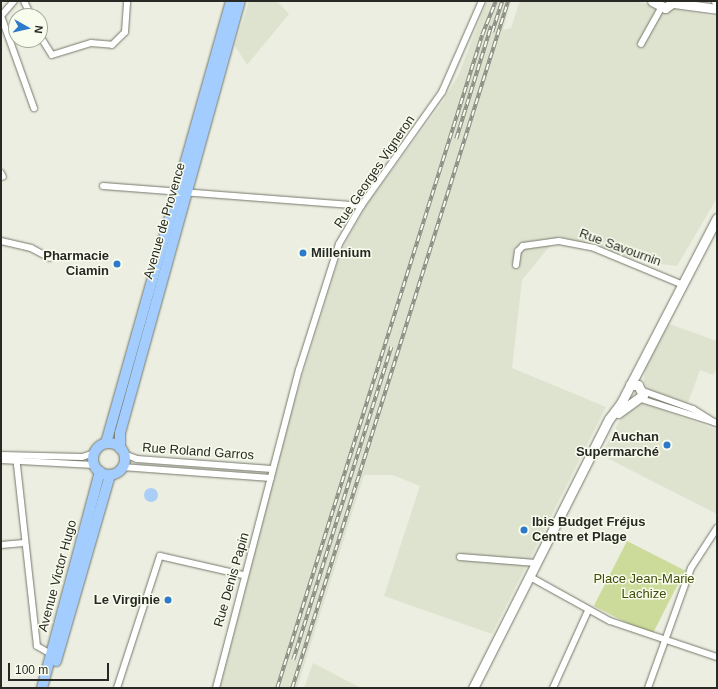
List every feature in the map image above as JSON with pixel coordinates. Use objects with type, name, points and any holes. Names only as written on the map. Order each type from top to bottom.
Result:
[{"type":"main road","name":"Avenue de Provence","points":[[122,451],[120,432],[232,1]]},
{"type":"main road","name":"Avenue de Provence","points":[[106,443],[240,1]]},
{"type":"main road","points":[[652,1],[661,8],[675,2],[717,10]]},
{"type":"main road","points":[[473,688],[536,563],[635,392],[681,284],[717,218]]},
{"type":"main road","points":[[477,688],[612,423],[635,392],[645,360],[717,227]]},
{"type":"main road","points":[[106,443],[122,451],[122,467],[110,474],[97,469],[94,453],[106,443]]},
{"type":"main road","name":"Avenue Victor Hugo","points":[[42,688],[97,469]]},
{"type":"main road","name":"Avenue Victor Hugo","points":[[48,688],[110,474]]},
{"type":"street","points":[[14,1],[2,13],[34,108]]},
{"type":"street","points":[[48,48],[52,55],[90,43],[112,45],[125,32],[127,1]]},
{"type":"street","name":"Rue Georges Vigneron","points":[[270,478],[326,281],[339,244],[361,206],[442,92],[482,1]]},
{"type":"street","points":[[641,44],[661,8]]},
{"type":"street","points":[[103,186],[361,206]]},
{"type":"street","points":[[1,241],[31,248],[50,258]]},
{"type":"street","name":"Rue Savournin","points":[[516,265],[518,251],[523,246],[559,241],[594,248],[681,284]]},
{"type":"street","points":[[635,392],[716,423]]},
{"type":"street","name":"Rue Roland Garros","points":[[122,451],[137,459],[272,469]]},
{"type":"street","points":[[1,460],[16,458],[82,456],[94,453]]},
{"type":"street","points":[[1,455],[97,469]]},
{"type":"street","points":[[16,458],[24,543],[37,646],[51,654]]},
{"type":"street","name":"Rue Roland Garros","points":[[122,467],[270,478]]},
{"type":"street","name":"Rue Denis Papin","points":[[216,688],[243,575],[270,478]]},
{"type":"street","points":[[648,688],[694,563],[717,528]]},
{"type":"street","points":[[1,545],[24,543]]},
{"type":"street","points":[[117,688],[160,556],[243,575]]},
{"type":"street","points":[[460,557],[536,563]]},
{"type":"street","points":[[532,578],[588,611],[717,657]]},
{"type":"street","points":[[553,688],[588,611]]},
{"type":"shaded area","points":[[249,1],[277,1],[289,14],[247,65],[235,46]]},
{"type":"shaded area","points":[[487,1],[511,1],[503,30],[511,28],[520,1],[633,1],[717,17],[717,198],[677,266],[651,263],[558,236],[522,280],[512,368],[606,407],[492,634],[384,596],[420,486],[393,475],[364,475],[297,688],[220,688],[293,405],[342,249],[367,204],[442,103],[459,74]]},
{"type":"shaded area","points":[[669,324],[717,341],[717,368],[713,375],[700,370],[688,403],[647,389],[644,381],[645,368]]},
{"type":"shaded area","points":[[643,403],[717,430],[717,514],[601,455],[626,409]]},
{"type":"shaded area","points":[[313,663],[361,688],[304,688]]},
{"type":"green space","name":"Place Jean-Marie Lachize","points":[[627,541],[685,571],[652,636],[594,606]]},
{"type":"water","points":[[151,488],[156,490],[158,495],[156,500],[151,502],[146,500],[144,495],[146,490]]},
{"type":"railway","points":[[277,688],[482,35],[496,1]]},
{"type":"railway","points":[[492,32],[502,1]]},
{"type":"railway","points":[[292,688],[508,1]]},
{"type":"railway","points":[[456,139],[491,26]]},
{"type":"railway","points":[[293,660],[391,347]]},
{"type":"place","name":"Millenium","points":[[303,253]]},
{"type":"place","name":"Pharmacie Ciamin","points":[[117,264]]},
{"type":"place","name":"Auchan Supermarché","points":[[667,445]]},
{"type":"place","name":"Ibis Budget Fréjus Centre et Plage","points":[[524,530]]},
{"type":"place","name":"Le Virginie","points":[[168,600]]}]
